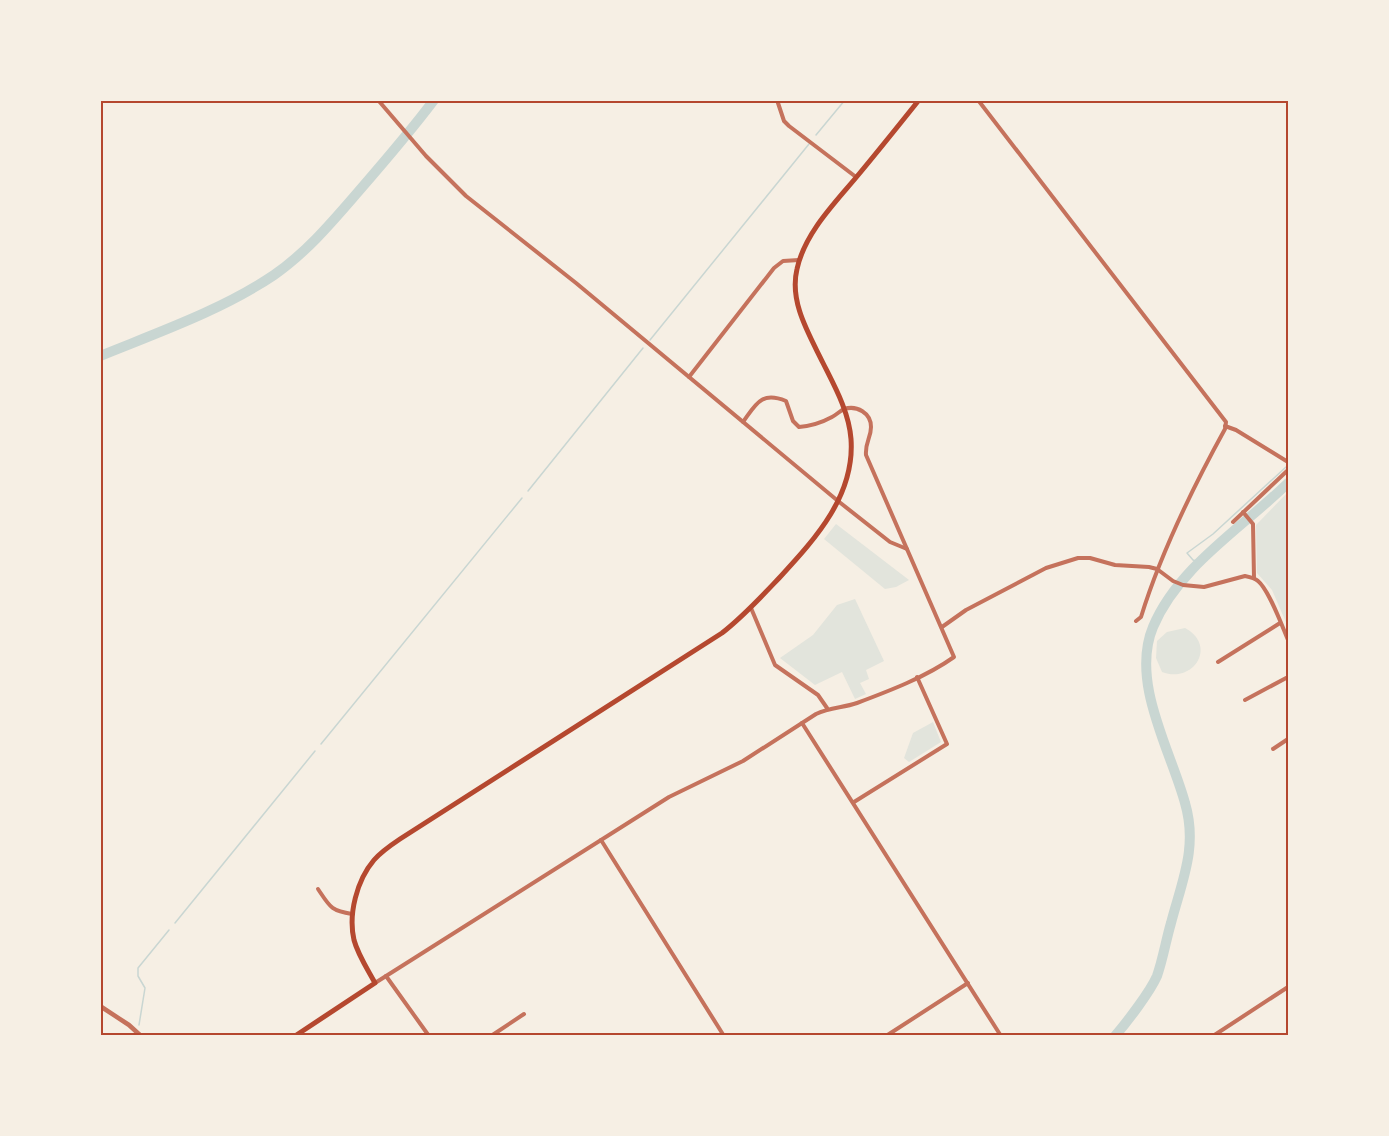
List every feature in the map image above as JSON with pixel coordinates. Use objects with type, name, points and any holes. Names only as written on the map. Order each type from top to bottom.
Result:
[{"type":"main road","points":[[295,1035],[375,983],[355,943],[352,914],[358,889],[374,860],[386,849],[722,633],[751,608],[813,542],[825,525],[838,501],[847,474],[851,449],[849,424],[845,409],[799,310],[795,286],[799,260],[816,228],[919,100]]},
{"type":"street","points":[[378,100],[426,156],[466,196],[576,283],[838,501],[890,542],[908,549]]},
{"type":"street","points":[[777,100],[784,121],[789,126],[856,177]]},
{"type":"street","points":[[978,100],[1224,418],[1225,426],[1193,488],[1157,569],[1141,617],[1136,621]]},
{"type":"street","points":[[689,377],[774,268],[783,261],[799,260]]},
{"type":"street","points":[[375,983],[669,797],[743,761],[827,708],[854,704],[917,677],[954,657],[866,455],[865,446],[871,428],[870,419],[866,413],[860,410],[845,409],[821,422],[800,427],[793,421],[786,401],[764,398],[759,400],[743,422]]},
{"type":"street","points":[[1225,426],[1236,430],[1288,462]]},
{"type":"street","points":[[1233,522],[1288,470]]},
{"type":"street","points":[[1243,513],[1252,522],[1254,578]]},
{"type":"street","points":[[942,627],[966,610],[1058,563],[1084,557],[1115,565],[1157,569],[1184,585],[1204,587],[1245,576],[1254,578],[1265,589],[1288,640]]},
{"type":"street","points":[[751,608],[775,665],[818,695],[827,708]]},
{"type":"street","points":[[1218,662],[1280,623]]},
{"type":"street","points":[[854,802],[947,744],[917,677]]},
{"type":"street","points":[[1245,700],[1288,677]]},
{"type":"street","points":[[802,723],[1001,1035]]},
{"type":"street","points":[[1273,749],[1288,739]]},
{"type":"street","points":[[601,840],[724,1035]]},
{"type":"street","points":[[318,889],[330,908],[336,912],[352,914]]},
{"type":"street","points":[[386,976],[429,1035]]},
{"type":"street","points":[[886,1035],[968,984]]},
{"type":"street","points":[[1213,1035],[1288,987]]},
{"type":"street","points":[[100,1006],[141,1035]]},
{"type":"street","points":[[490,1035],[524,1014]]},
{"type":"shaded area","points":[[1288,492],[1288,627],[1272,590],[1257,573],[1256,525]]},
{"type":"shaded area","points":[[836,524],[909,580],[896,587],[885,589],[824,539]]},
{"type":"shaded area","points":[[855,599],[884,661],[866,670],[869,679],[860,683],[866,694],[855,699],[842,672],[815,685],[780,658],[813,635],[837,605]]},
{"type":"shaded area","points":[[1185,628],[1195,636],[1200,644],[1198,661],[1183,673],[1162,672],[1156,658],[1157,641],[1167,632]]},
{"type":"shaded area","points":[[933,722],[941,742],[909,762],[904,758],[913,733]]},
{"type":"waterway","points":[[100,356],[212,310],[254,288],[286,266],[308,247],[339,214],[434,100]]},
{"type":"waterway","points":[[816,135],[845,100]]},
{"type":"waterway","points":[[650,340],[809,144]]},
{"type":"waterway","points":[[528,491],[643,348]]},
{"type":"waterway","points":[[1199,562],[1193,560],[1187,553],[1213,534],[1286,467]]},
{"type":"waterway","points":[[1115,1036],[1144,998],[1157,976],[1184,878],[1189,849],[1189,819],[1185,803],[1149,693],[1146,670],[1147,648],[1153,627],[1164,605],[1195,567],[1288,483]]},
{"type":"waterway","points":[[321,744],[522,498]]},
{"type":"waterway","points":[[175,923],[315,751]]},
{"type":"waterway","points":[[139,1025],[145,988],[138,976],[138,968],[169,930]]}]
